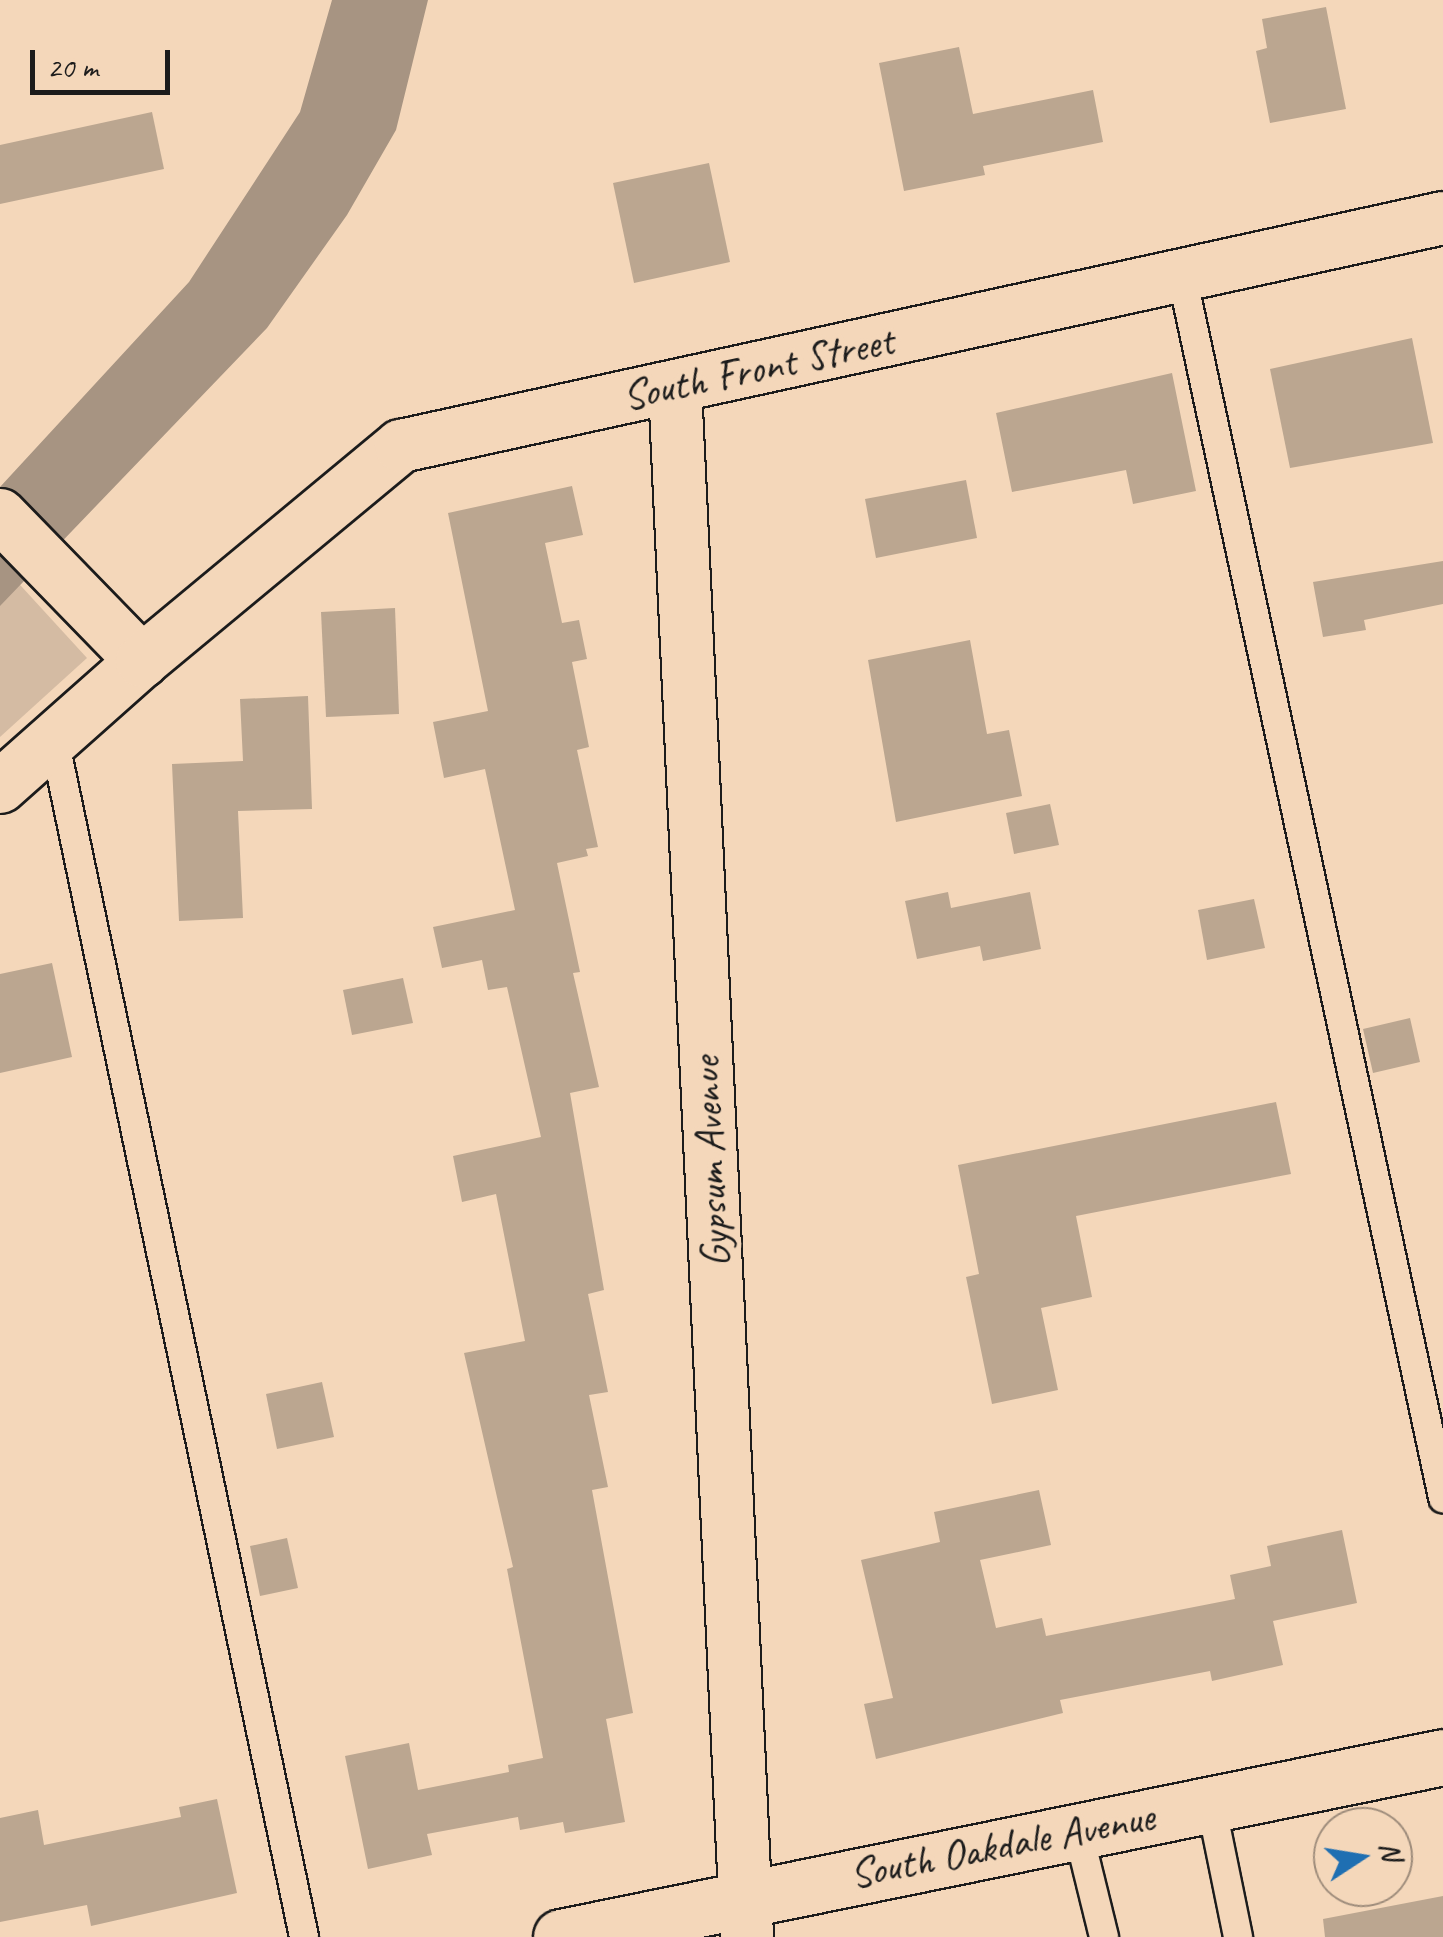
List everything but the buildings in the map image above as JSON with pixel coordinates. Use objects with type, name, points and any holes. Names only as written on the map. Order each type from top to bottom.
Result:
[{"type":"street","name":"South Front Street","points":[[0,787],[142,662],[401,446],[1443,218]]},
{"type":"street","name":"Gypsum Avenue","points":[[675,387],[746,1917]]},
{"type":"street","points":[[0,515],[142,662]]},
{"type":"street","name":"South Oakdale Avenue","points":[[562,1937],[746,1917],[1078,1831],[1443,1758]]},
{"type":"lane","points":[[1182,276],[1443,1498]]},
{"type":"lane","points":[[54,740],[304,1937]]},
{"type":"lane","points":[[1211,1804],[1238,1937]]},
{"type":"lane","points":[[1078,1831],[1104,1937]]},
{"type":"shaded area","points":[[332,0],[428,0],[396,130],[347,215],[267,328],[0,606],[0,487],[189,282],[300,112]]},
{"type":"shaded area","points":[[0,563],[87,658],[0,737]]}]
